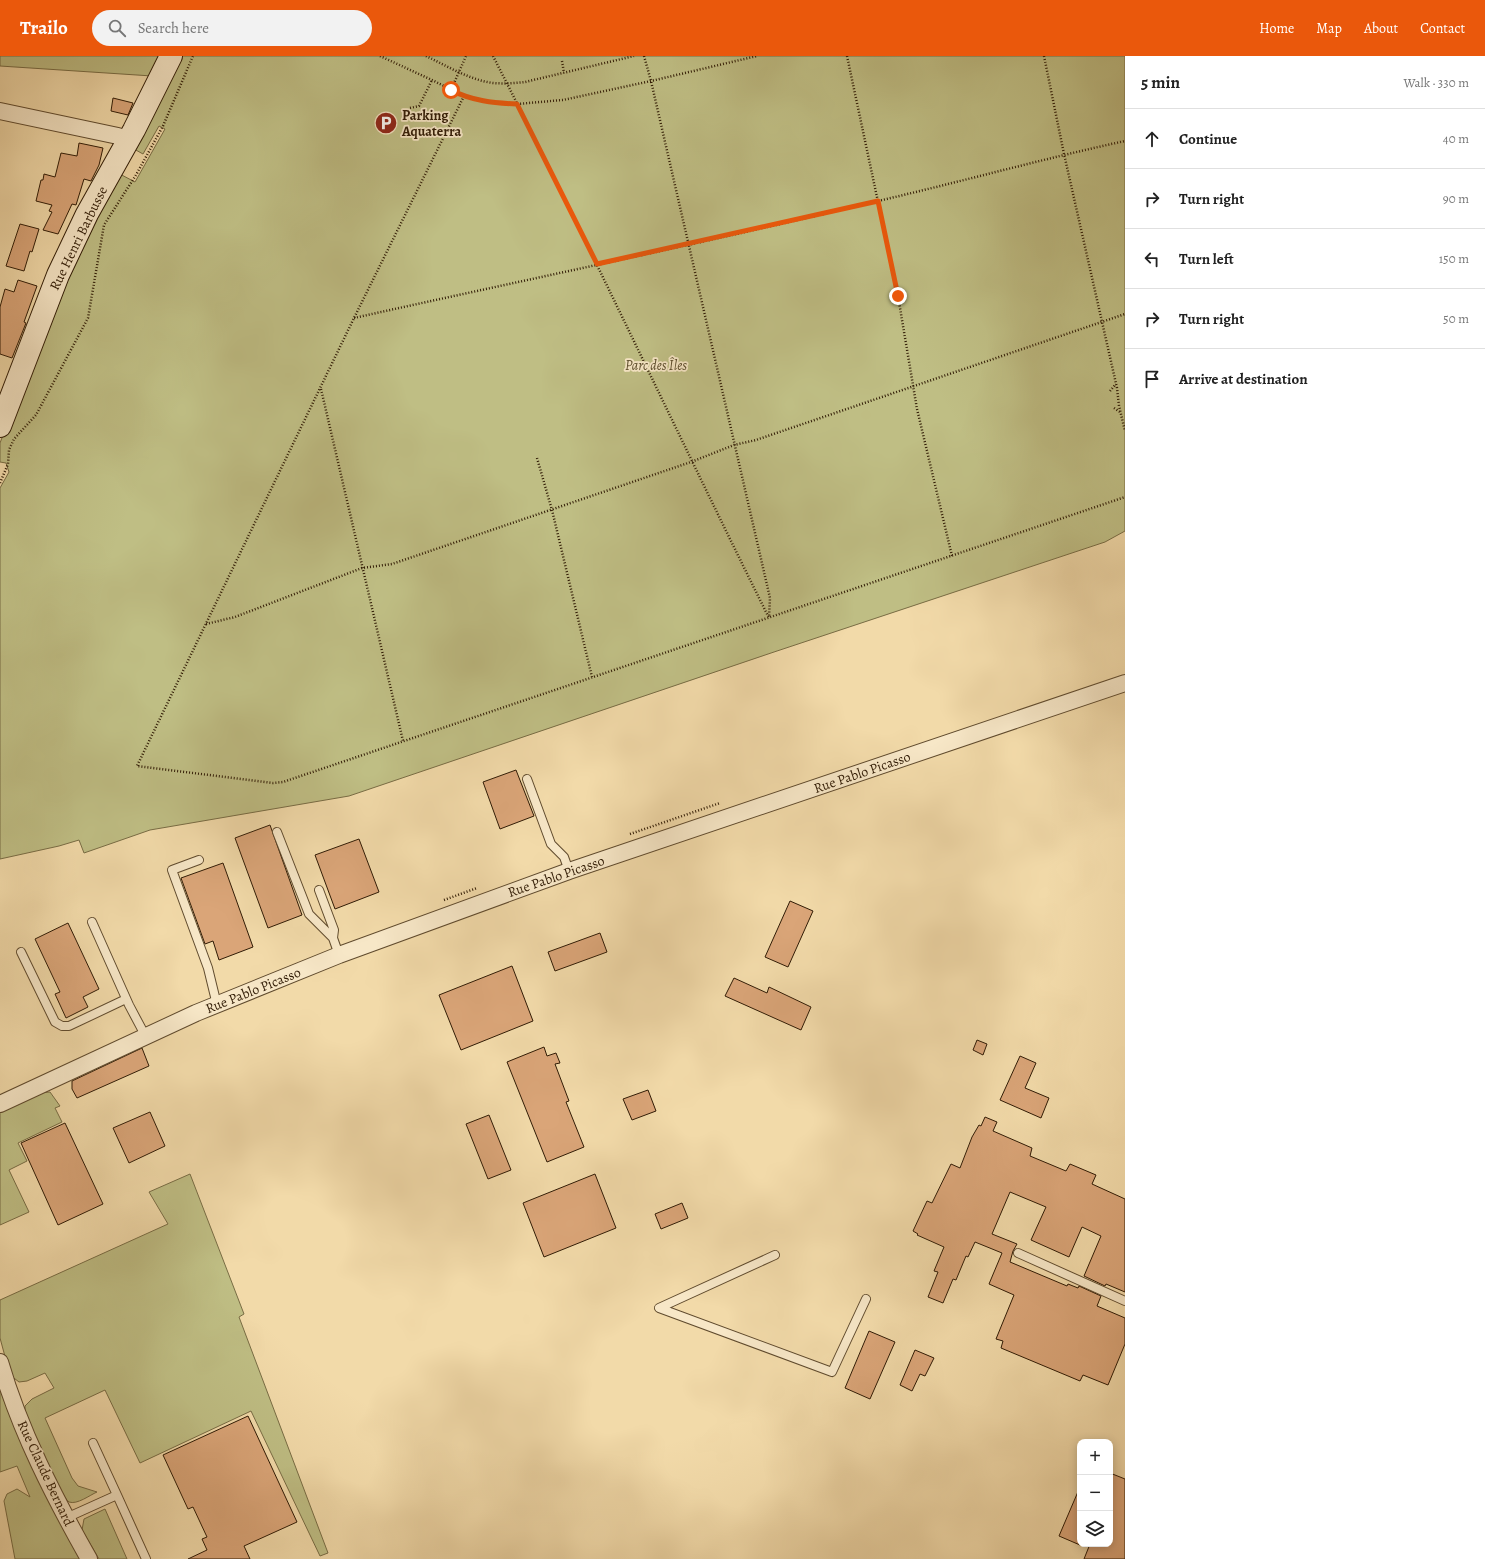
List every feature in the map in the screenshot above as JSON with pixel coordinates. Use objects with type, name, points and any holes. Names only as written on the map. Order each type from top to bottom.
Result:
[{"type":"street","name":"Rue Henri Barbusse","points":[[0,426],[58,275],[87,214],[128,140],[171,56]]},
{"type":"street","points":[[0,111],[111,134],[128,140]]},
{"type":"street","name":"Rue Pablo Picasso","points":[[0,1104],[217,1005],[340,955],[569,871],[1125,683]]},
{"type":"street","name":"Rue Claude Bernard","points":[[0,1362],[5,1381],[21,1421],[66,1518],[89,1559]]},
{"type":"lane","points":[[527,779],[551,844],[564,857],[569,871]]},
{"type":"lane","points":[[277,832],[309,914],[333,938],[340,955]]},
{"type":"lane","points":[[199,860],[172,870],[208,968],[217,1005]]},
{"type":"lane","points":[[319,890],[334,930],[333,938]]},
{"type":"lane","points":[[92,922],[126,999],[146,1037]]},
{"type":"lane","points":[[21,952],[55,1022],[62,1026],[70,1026],[126,999]]},
{"type":"lane","points":[[1018,1253],[1125,1301]]},
{"type":"lane","points":[[776,1255],[660,1308],[832,1372],[866,1299]]},
{"type":"lane","points":[[93,1443],[146,1559]]},
{"type":"lane","points":[[66,1518],[117,1495]]},
{"type":"path","points":[[1,481],[8,464],[9,450],[14,439],[36,415],[88,318],[104,225],[136,175],[163,126],[193,56]]},
{"type":"path","points":[[380,56],[464,96],[490,102],[517,104],[563,100],[757,56]]},
{"type":"path","points":[[426,56],[459,71],[493,83],[525,82],[634,56]]},
{"type":"path","points":[[451,90],[466,56]]},
{"type":"path","points":[[493,56],[597,264],[691,462],[769,618]]},
{"type":"path","points":[[644,56],[770,598],[769,618]]},
{"type":"path","points":[[847,56],[898,296],[912,386],[952,556]]},
{"type":"path","points":[[1044,56],[1064,154],[1116,383],[1125,432]]},
{"type":"path","points":[[562,61],[564,73]]},
{"type":"path","points":[[410,108],[420,106],[432,80]]},
{"type":"path","points":[[464,96],[354,318],[137,766],[274,783],[283,782],[1125,497]]},
{"type":"path","points":[[354,318],[689,245],[878,201],[1064,154],[1125,141]]},
{"type":"path","points":[[206,624],[235,616],[362,568],[392,564],[691,462],[734,445],[756,440],[1125,314]]},
{"type":"path","points":[[1110,391],[1116,383]]},
{"type":"path","points":[[321,388],[403,741]]},
{"type":"path","points":[[1114,408],[1121,412]]},
{"type":"path","points":[[537,458],[552,510],[592,677]]},
{"type":"green space","points":[[0,56],[161,56],[152,76],[0,66]]},
{"type":"green space","name":"Parc des Îles","points":[[178,56],[1125,56],[1125,531],[1105,542],[349,796],[150,830],[84,853],[79,840],[0,859],[0,488],[9,472],[6,463],[0,462],[0,443],[59,288],[116,172],[135,182],[165,129],[159,126],[143,154],[134,149]]},
{"type":"green space","points":[[50,1092],[60,1106],[55,1108],[62,1122],[18,1143],[27,1161],[9,1170],[29,1212],[0,1225],[0,1110],[38,1093]]},
{"type":"green space","points":[[190,1174],[244,1314],[239,1317],[328,1553],[320,1556],[251,1411],[140,1463],[105,1390],[45,1418],[72,1478],[78,1486],[97,1492],[80,1501],[72,1503],[65,1498],[60,1489],[25,1414],[25,1406],[32,1399],[54,1388],[45,1373],[27,1381],[19,1382],[10,1375],[0,1338],[0,1300],[168,1224],[149,1192]]},
{"type":"green space","points":[[0,1382],[82,1559],[15,1559],[4,1501],[7,1494],[17,1489],[30,1497],[17,1466],[0,1472]]},
{"type":"green space","points":[[105,1509],[127,1559],[99,1559],[82,1530],[84,1519]]},
{"type":"building","points":[[113,98],[133,103],[128,115],[111,111]]},
{"type":"building","points":[[79,143],[103,148],[99,165],[91,181],[84,179],[76,205],[72,204],[58,234],[43,230],[52,212],[49,211],[52,205],[36,201],[41,180],[43,180],[44,174],[55,177],[61,153],[77,156]]},
{"type":"building","points":[[20,224],[39,229],[24,271],[6,266]]},
{"type":"building","points":[[18,280],[37,286],[24,322],[26,323],[12,358],[0,354],[0,307],[5,289],[14,292]]},
{"type":"building","points":[[516,770],[534,816],[500,829],[483,782]]},
{"type":"building","points":[[270,825],[302,915],[268,928],[235,838]]},
{"type":"building","points":[[359,839],[379,892],[335,909],[315,855]]},
{"type":"building","points":[[223,863],[253,947],[219,960],[213,941],[205,944],[181,878]]},
{"type":"building","points":[[790,901],[813,911],[788,967],[765,957]]},
{"type":"building","points":[[68,923],[99,989],[83,997],[88,1007],[66,1018],[55,994],[60,992],[35,939]]},
{"type":"building","points":[[600,933],[607,952],[555,971],[548,952]]},
{"type":"building","points":[[512,966],[533,1021],[461,1050],[439,995]]},
{"type":"building","points":[[734,978],[767,993],[769,987],[811,1007],[801,1030],[725,996]]},
{"type":"building","points":[[977,1040],[987,1044],[983,1055],[973,1050]]},
{"type":"building","points":[[544,1047],[547,1056],[556,1053],[560,1063],[555,1064],[569,1101],[566,1102],[584,1147],[547,1162],[507,1062]]},
{"type":"building","points":[[142,1048],[149,1066],[77,1098],[72,1089],[72,1081]]},
{"type":"building","points":[[1020,1056],[1036,1063],[1025,1088],[1049,1098],[1041,1118],[1000,1100]]},
{"type":"building","points":[[648,1090],[656,1111],[632,1120],[623,1099]]},
{"type":"building","points":[[150,1112],[165,1146],[129,1163],[113,1128]]},
{"type":"building","points":[[489,1115],[511,1170],[488,1179],[466,1124]]},
{"type":"building","points":[[985,1117],[997,1122],[993,1131],[1032,1148],[1030,1156],[1066,1171],[1070,1164],[1096,1175],[1092,1184],[1125,1199],[1125,1292],[1106,1284],[1105,1286],[1084,1276],[1101,1236],[1082,1227],[1069,1257],[1031,1240],[1046,1207],[1010,1192],[992,1234],[1017,1244],[1010,1262],[1067,1286],[1068,1284],[1078,1288],[1079,1286],[1101,1296],[1097,1306],[1125,1318],[1125,1344],[1108,1385],[1083,1375],[1080,1381],[1001,1348],[1003,1341],[996,1339],[1014,1295],[989,1284],[1002,1253],[975,1242],[968,1257],[966,1256],[956,1280],[953,1279],[943,1303],[928,1297],[938,1272],[934,1271],[944,1247],[917,1235],[918,1234],[913,1231],[927,1201],[932,1203],[951,1164],[960,1168],[972,1137],[979,1125],[981,1126]]},
{"type":"building","points":[[65,1123],[103,1204],[58,1225],[21,1143]]},
{"type":"building","points":[[595,1174],[616,1228],[544,1257],[523,1203]]},
{"type":"building","points":[[682,1203],[688,1218],[661,1229],[655,1214]]},
{"type":"building","points":[[869,1331],[895,1342],[870,1399],[845,1388]]},
{"type":"building","points":[[915,1350],[934,1358],[925,1376],[920,1374],[912,1391],[900,1385]]},
{"type":"building","points":[[248,1416],[297,1522],[244,1546],[250,1559],[188,1559],[207,1550],[202,1539],[207,1537],[193,1507],[188,1509],[163,1455]]},
{"type":"building","points":[[1113,1474],[1125,1479],[1125,1559],[1084,1559],[1089,1547],[1113,1547]]},
{"type":"building","points":[[1077,1494],[1077,1544],[1059,1536]]},
{"type":"place","name":"Parking Aquaterra","points":[[386,123]]},
{"type":"route","points":[[451,90],[464,96],[482,101],[517,104],[597,264],[689,245],[878,201],[898,296]]}]
